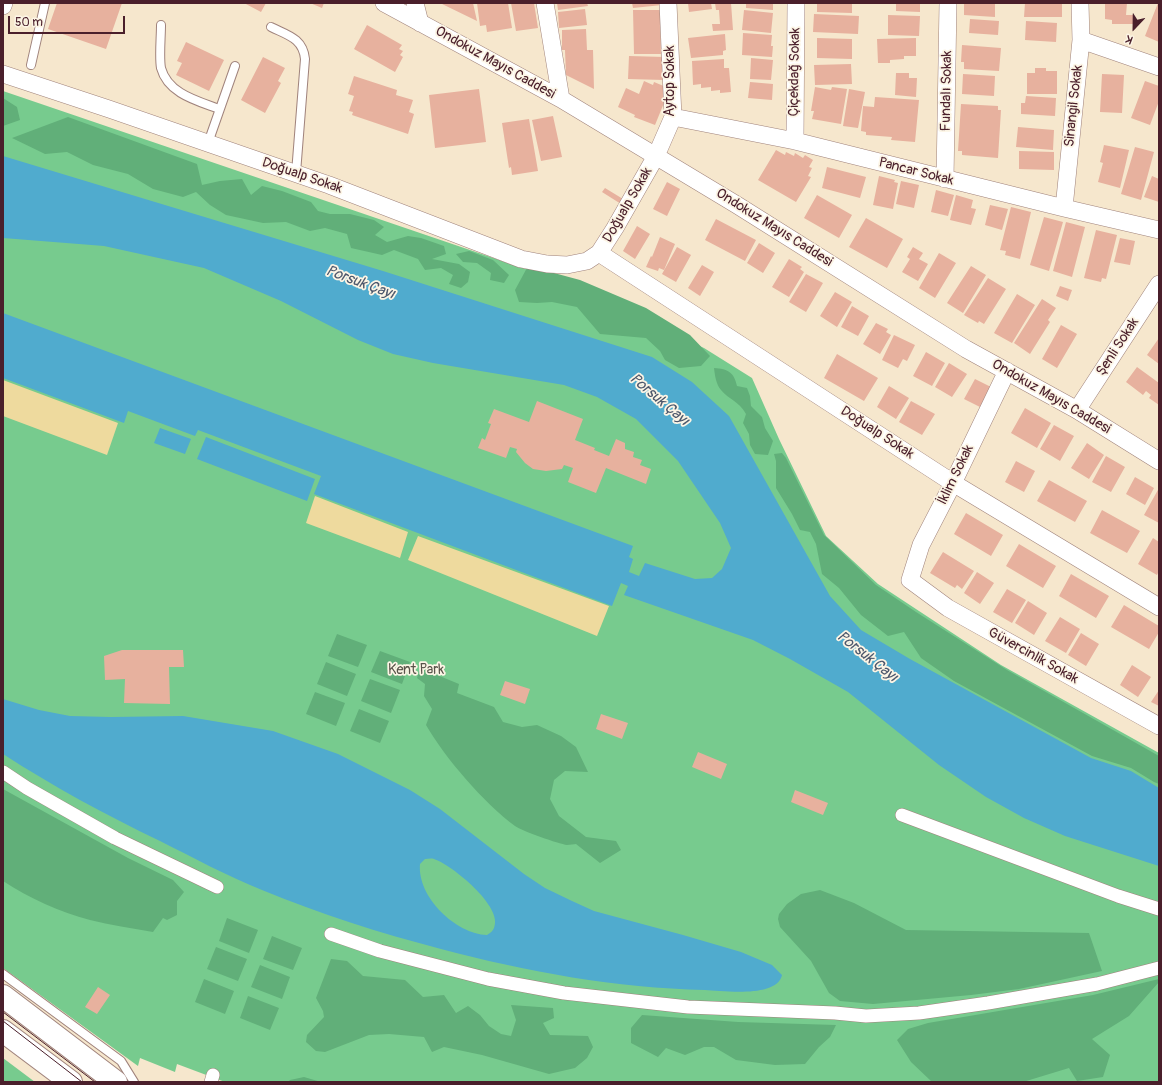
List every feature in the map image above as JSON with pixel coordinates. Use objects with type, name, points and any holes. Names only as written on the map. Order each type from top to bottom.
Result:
[{"type":"main road","points":[[3,996],[116,1082]]},
{"type":"main road","points":[[3,1031],[71,1082]]},
{"type":"street","name":"Ondokuz Mayıs Caddesi","points":[[384,3],[561,99],[751,214],[966,349],[1077,410],[1159,461]]},
{"type":"street","points":[[416,3],[420,23]]},
{"type":"street","points":[[545,3],[561,99]]},
{"type":"street","name":"Aytop Sokak","points":[[656,156],[673,117],[668,3]]},
{"type":"street","name":"Çiçekdağ Sokak","points":[[795,141],[796,3]]},
{"type":"street","name":"Fundalı Sokak","points":[[944,179],[948,3]]},
{"type":"street","name":"Sinangil Sokak","points":[[1064,208],[1081,40],[1080,3]]},
{"type":"street","points":[[1081,40],[1159,68]]},
{"type":"street","name":"Doğualp Sokak","points":[[3,74],[296,173],[521,259],[547,264],[567,265],[587,261],[599,253],[656,156]]},
{"type":"street","name":"Pancar Sokak","points":[[673,117],[795,141],[944,179],[1159,230]]},
{"type":"street","name":"Doğualp Sokak","points":[[599,253],[953,483],[1159,607]]},
{"type":"street","name":"Şenli Sokak","points":[[1077,410],[1159,284]]},
{"type":"street","name":"İklim Sokak","points":[[910,580],[921,545],[953,483],[1007,371]]},
{"type":"street","name":"Güvercinlik Sokak","points":[[910,580],[948,608],[1159,726]]},
{"type":"street","points":[[3,772],[27,788],[115,838],[216,887]]},
{"type":"street","points":[[902,815],[1118,896],[1159,909]]},
{"type":"street","points":[[331,934],[380,950],[488,979],[564,993],[688,1007],[836,1013],[866,1016],[919,1013],[988,1003],[1097,984],[1159,968]]},
{"type":"lane","points":[[32,65],[45,3]]},
{"type":"lane","points":[[161,25],[161,67],[164,76],[170,84],[185,95],[219,109]]},
{"type":"lane","points":[[271,27],[298,41],[304,52],[305,59],[296,173]]},
{"type":"lane","points":[[208,143],[235,66]]},
{"type":"lane","points":[[3,974],[121,1062],[134,1082]]},
{"type":"green space","name":"Kent Park","points":[[3,91],[561,281],[704,348],[752,378],[779,439],[826,536],[878,584],[1001,665],[1159,753],[1159,1082],[225,1082],[177,1064],[175,1072],[140,1058],[138,1066],[3,968]]},
{"type":"green space","points":[[3,98],[17,107],[20,120],[3,126]]},
{"type":"green space","points":[[68,117],[197,164],[202,185],[220,181],[242,179],[251,195],[262,186],[282,191],[311,202],[318,211],[330,214],[350,214],[374,220],[384,227],[375,235],[387,242],[408,236],[421,238],[444,246],[446,254],[432,259],[459,264],[470,272],[468,282],[461,288],[449,284],[453,275],[441,268],[425,270],[418,259],[394,250],[382,255],[351,248],[347,234],[325,228],[310,231],[286,222],[263,223],[226,215],[210,205],[196,192],[183,197],[153,189],[128,174],[93,165],[67,152],[45,154],[12,138]]},
{"type":"green space","points":[[469,251],[493,260],[509,275],[504,283],[490,280],[491,273],[477,263],[463,262],[456,254]]},
{"type":"green space","points":[[528,266],[580,280],[646,308],[690,335],[710,356],[701,366],[679,368],[665,360],[660,351],[646,338],[600,334],[577,307],[552,302],[519,302],[515,290]]},
{"type":"green space","points":[[714,368],[727,370],[734,377],[737,386],[747,388],[751,406],[762,417],[765,428],[773,441],[768,455],[755,454],[750,445],[749,434],[743,423],[746,414],[740,406],[719,388]]},
{"type":"green space","points":[[782,453],[786,458],[824,535],[876,585],[1007,670],[1159,756],[1159,784],[1131,768],[1092,756],[954,681],[921,658],[904,632],[888,636],[861,615],[839,588],[822,574],[816,544],[810,532],[800,530],[776,488],[776,461],[774,454]]},
{"type":"green space","points":[[337,634],[367,645],[358,667],[328,656]]},
{"type":"green space","points":[[380,651],[410,662],[402,684],[371,672]]},
{"type":"green space","points":[[326,662],[356,674],[347,696],[317,684]]},
{"type":"green space","points":[[420,668],[459,684],[457,693],[494,707],[503,722],[522,727],[537,725],[561,736],[576,747],[588,772],[565,771],[554,780],[550,799],[559,816],[586,837],[616,841],[621,850],[600,863],[576,844],[567,845],[532,834],[515,826],[503,816],[478,793],[454,765],[426,725],[432,709],[424,696],[425,684],[417,678]]},
{"type":"green space","points":[[370,679],[400,690],[391,713],[361,701]]},
{"type":"green space","points":[[315,692],[345,703],[336,726],[306,714]]},
{"type":"green space","points":[[359,709],[389,721],[380,743],[350,731]]},
{"type":"green space","points":[[3,789],[128,858],[173,880],[184,892],[177,901],[177,915],[167,920],[163,918],[153,932],[105,923],[79,917],[56,909],[23,893],[3,881]]},
{"type":"green space","points":[[820,890],[854,903],[906,930],[1089,933],[1102,971],[1019,989],[971,995],[873,1004],[840,1001],[829,993],[811,961],[780,927],[778,919],[779,914],[787,904],[801,894]]},
{"type":"green space","points":[[227,918],[258,930],[249,953],[219,941]]},
{"type":"green space","points":[[272,936],[302,948],[293,970],[263,959]]},
{"type":"green space","points":[[216,947],[247,959],[238,981],[207,969]]},
{"type":"green space","points":[[331,959],[347,961],[363,976],[405,980],[423,997],[444,995],[456,1013],[468,1006],[480,1015],[489,1026],[501,1034],[511,1036],[516,1020],[511,1005],[553,1008],[554,1018],[543,1023],[550,1035],[588,1036],[593,1047],[587,1058],[575,1068],[549,1074],[482,1055],[444,1047],[432,1052],[424,1037],[389,1034],[369,1035],[325,1052],[316,1051],[306,1042],[307,1035],[324,1017],[323,1011],[316,998]]},
{"type":"green space","points":[[260,965],[290,977],[282,999],[251,987]]},
{"type":"green space","points":[[204,979],[234,991],[225,1014],[195,1002]]},
{"type":"green space","points":[[1159,979],[1159,982],[1129,1016],[1092,1039],[1110,1055],[1103,1077],[1077,1081],[1069,1068],[1023,1082],[934,1082],[931,1081],[911,1062],[897,1040],[908,1029],[928,1023],[1093,995]]},
{"type":"green space","points":[[248,996],[279,1008],[270,1030],[240,1018]]},
{"type":"green space","points":[[642,1015],[738,1022],[836,1025],[830,1037],[819,1047],[805,1064],[775,1065],[736,1060],[714,1047],[704,1047],[685,1055],[666,1048],[658,1057],[631,1043],[631,1028]]},
{"type":"green space","points":[[3,1058],[35,1082],[3,1082]]},
{"type":"green space","points":[[304,1077],[321,1082],[288,1082],[290,1080]]},
{"type":"sand","points":[[3,380],[118,423],[107,455],[3,416]]},
{"type":"sand","points":[[315,496],[408,532],[400,558],[306,523]]},
{"type":"sand","points":[[418,536],[609,606],[597,636],[408,560]]},
{"type":"water","name":"Porsuk Çayı","points":[[3,156],[383,271],[652,357],[692,382],[729,416],[830,596],[861,630],[910,659],[1091,758],[1131,771],[1159,788],[1159,866],[1065,836],[1024,818],[986,797],[939,765],[848,692],[753,640],[624,595],[628,586],[621,583],[612,606],[314,494],[321,476],[198,430],[195,436],[128,411],[124,423],[3,378],[3,313],[633,546],[629,557],[633,559],[629,572],[639,576],[645,563],[695,579],[712,578],[722,569],[731,548],[720,523],[678,461],[636,419],[597,397],[564,385],[433,363],[393,354],[358,340],[281,301],[204,268],[104,246],[3,238]]},
{"type":"water","points":[[160,428],[191,439],[185,454],[154,443]]},
{"type":"water","points":[[206,437],[315,479],[307,501],[197,459]]},
{"type":"water","points":[[3,699],[39,710],[70,716],[183,716],[273,731],[338,754],[410,790],[440,809],[524,874],[545,888],[572,901],[594,911],[741,952],[772,965],[782,975],[778,982],[771,987],[749,992],[672,989],[605,982],[539,972],[418,943],[328,915],[249,885],[100,811],[41,778],[3,754]],"holes":[[[425,859],[434,859],[452,869],[464,878],[484,899],[491,909],[495,919],[494,928],[491,932],[487,935],[475,933],[451,921],[441,912],[425,889],[421,876],[420,864]]]},
{"type":"building","points":[[57,3],[122,3],[106,49],[48,29]]},
{"type":"building","points":[[244,3],[266,3],[261,12]]},
{"type":"building","points":[[310,3],[324,3],[322,8]]},
{"type":"building","points":[[440,3],[473,3],[477,21]]},
{"type":"building","points":[[477,3],[508,3],[512,28],[487,32],[486,25],[480,26]]},
{"type":"building","points":[[511,3],[534,3],[538,28],[516,31]]},
{"type":"building","points":[[557,3],[587,3],[588,6],[558,10]]},
{"type":"building","points":[[632,3],[661,3],[662,5],[633,8]]},
{"type":"building","points":[[688,3],[711,3],[712,9],[689,12]]},
{"type":"building","points":[[715,3],[731,3],[733,30],[713,31],[712,24],[720,24],[719,10],[716,10]]},
{"type":"building","points":[[746,3],[773,3],[773,10],[746,8]]},
{"type":"building","points":[[817,3],[852,3],[852,13],[817,12]]},
{"type":"building","points":[[896,3],[920,3],[920,12],[896,11]]},
{"type":"building","points":[[964,3],[995,3],[995,17],[964,15]]},
{"type":"building","points":[[1025,3],[1062,3],[1062,17],[1024,17]]},
{"type":"building","points":[[1105,3],[1127,3],[1126,15],[1133,15],[1133,24],[1112,24],[1112,20],[1105,19]]},
{"type":"building","points":[[1159,3],[1159,42],[1145,36]]},
{"type":"building","points":[[585,9],[587,25],[559,28],[558,12]]},
{"type":"building","points":[[633,10],[660,10],[661,54],[634,54]]},
{"type":"building","points":[[744,10],[773,13],[771,33],[742,30]]},
{"type":"building","points":[[814,14],[859,16],[858,34],[813,32]]},
{"type":"building","points":[[888,15],[920,16],[919,36],[888,35]]},
{"type":"building","points":[[970,19],[999,21],[998,35],[969,33]]},
{"type":"building","points":[[1026,21],[1057,23],[1056,42],[1025,40]]},
{"type":"building","points":[[367,25],[402,45],[399,49],[403,51],[400,55],[403,57],[395,72],[354,49]]},
{"type":"building","points":[[586,29],[587,50],[593,50],[594,89],[566,75],[565,50],[562,50],[562,30]]},
{"type":"building","points":[[743,33],[772,35],[772,57],[742,55]]},
{"type":"building","points":[[725,34],[726,50],[723,51],[723,55],[691,58],[688,38]]},
{"type":"building","points":[[817,38],[852,39],[852,59],[817,58]]},
{"type":"building","points":[[916,38],[916,56],[904,56],[904,59],[890,60],[890,63],[878,63],[877,39]]},
{"type":"building","points":[[186,42],[224,60],[209,91],[176,75],[182,63],[177,61]]},
{"type":"building","points":[[962,45],[1001,48],[999,71],[964,69],[964,62],[961,62]]},
{"type":"building","points":[[629,56],[665,57],[664,80],[628,79]]},
{"type":"building","points":[[263,57],[285,68],[278,81],[281,83],[265,113],[241,100]]},
{"type":"building","points":[[751,58],[773,60],[771,80],[750,79]]},
{"type":"building","points":[[724,59],[724,68],[729,68],[731,92],[720,93],[720,90],[711,91],[711,87],[701,88],[701,84],[693,85],[692,61]]},
{"type":"building","points":[[851,64],[852,84],[815,85],[814,65]]},
{"type":"building","points":[[1035,68],[1046,68],[1046,71],[1057,71],[1057,94],[1027,94],[1027,73],[1035,73]]},
{"type":"building","points":[[896,73],[909,73],[909,78],[917,78],[916,97],[895,95]]},
{"type":"building","points":[[963,74],[995,76],[994,96],[962,94]]},
{"type":"building","points":[[1102,74],[1124,75],[1122,113],[1100,112]]},
{"type":"building","points":[[354,76],[397,90],[396,95],[413,100],[409,112],[414,114],[408,134],[352,115],[353,112],[349,111],[354,96],[348,94]]},
{"type":"building","points":[[644,81],[653,85],[654,82],[666,87],[668,93],[655,125],[634,117],[635,115],[618,107],[626,88],[639,94]]},
{"type":"building","points":[[1145,81],[1159,86],[1159,101],[1150,125],[1131,118]]},
{"type":"building","points":[[750,82],[773,84],[772,100],[748,98]]},
{"type":"building","points":[[815,87],[831,90],[832,87],[847,89],[841,124],[812,119],[814,111],[811,111]]},
{"type":"building","points":[[479,89],[486,142],[435,148],[429,95]]},
{"type":"building","points":[[849,89],[865,92],[858,128],[843,126]]},
{"type":"building","points":[[1026,96],[1056,98],[1055,116],[1021,114],[1021,103],[1025,103]]},
{"type":"building","points":[[875,97],[919,100],[915,142],[891,140],[892,137],[866,135],[866,132],[861,131],[863,106],[874,107]]},
{"type":"building","points":[[961,104],[998,106],[998,110],[1001,110],[998,158],[962,155],[962,151],[958,151]]},
{"type":"building","points":[[553,116],[562,157],[541,161],[532,120]]},
{"type":"building","points":[[529,119],[538,171],[512,175],[511,167],[509,168],[502,123]]},
{"type":"building","points":[[1018,127],[1054,130],[1053,150],[1016,147]]},
{"type":"building","points":[[1104,145],[1129,150],[1120,188],[1098,182],[1103,163],[1100,162]]},
{"type":"building","points":[[1135,147],[1154,152],[1141,200],[1121,194]]},
{"type":"building","points":[[776,150],[785,155],[786,152],[794,156],[795,153],[803,158],[805,155],[813,160],[809,167],[812,168],[808,176],[811,177],[796,202],[758,180]]},
{"type":"building","points":[[1019,151],[1054,152],[1054,170],[1019,169]]},
{"type":"building","points":[[827,167],[866,177],[860,198],[822,188]]},
{"type":"building","points":[[879,176],[895,180],[894,182],[898,183],[893,209],[873,205]]},
{"type":"building","points":[[1152,176],[1159,179],[1159,202],[1144,197]]},
{"type":"building","points":[[901,181],[919,185],[914,208],[896,204]]},
{"type":"building","points":[[667,182],[680,189],[667,216],[653,209]]},
{"type":"building","points":[[605,188],[623,199],[621,204],[602,192]]},
{"type":"building","points":[[936,190],[954,195],[948,216],[931,212]]},
{"type":"building","points":[[817,195],[852,215],[839,238],[804,218]]},
{"type":"building","points":[[956,195],[973,200],[971,208],[976,209],[971,225],[950,220]]},
{"type":"building","points":[[990,205],[1008,209],[1002,230],[985,225]]},
{"type":"building","points":[[1011,207],[1031,212],[1020,259],[1005,255],[1006,251],[1000,250]]},
{"type":"building","points":[[1044,217],[1063,222],[1049,271],[1030,265]]},
{"type":"building","points":[[866,218],[903,239],[887,268],[849,247]]},
{"type":"building","points":[[716,219],[756,240],[745,261],[705,240]]},
{"type":"building","points":[[1066,222],[1085,227],[1072,277],[1053,271]]},
{"type":"building","points":[[637,226],[650,234],[635,259],[623,251]]},
{"type":"building","points":[[1096,230],[1117,235],[1106,279],[1102,278],[1101,282],[1084,278]]},
{"type":"building","points":[[660,237],[675,244],[664,270],[659,268],[658,271],[646,267],[651,256],[652,257]]},
{"type":"building","points":[[1120,238],[1135,241],[1130,265],[1114,262]]},
{"type":"building","points":[[759,243],[775,253],[763,273],[747,263]]},
{"type":"building","points":[[677,247],[691,255],[676,282],[662,274]]},
{"type":"building","points":[[913,247],[923,253],[919,259],[928,264],[918,281],[902,272],[910,259],[907,257]]},
{"type":"building","points":[[939,253],[956,263],[935,298],[919,288]]},
{"type":"building","points":[[789,259],[802,267],[800,269],[804,272],[789,297],[772,287]]},
{"type":"building","points":[[702,265],[714,272],[700,296],[688,288]]},
{"type":"building","points":[[971,266],[986,275],[963,313],[947,303]]},
{"type":"building","points":[[806,274],[823,283],[806,312],[789,302]]},
{"type":"building","points":[[988,278],[1006,289],[984,324],[979,321],[978,323],[964,315]]},
{"type":"building","points":[[1060,286],[1072,290],[1068,301],[1056,296]]},
{"type":"building","points":[[835,292],[852,302],[837,327],[820,316]]},
{"type":"building","points":[[1017,294],[1035,305],[1012,343],[994,333]]},
{"type":"building","points":[[1042,299],[1056,308],[1048,320],[1050,322],[1030,354],[1014,343]]},
{"type":"building","points":[[852,306],[869,316],[858,336],[841,327]]},
{"type":"building","points":[[876,323],[888,329],[886,332],[891,335],[880,354],[863,344]]},
{"type":"building","points":[[1061,325],[1077,334],[1057,368],[1042,359]]},
{"type":"building","points":[[894,335],[915,345],[907,361],[903,359],[898,368],[882,360]]},
{"type":"building","points":[[1159,338],[1159,364],[1147,355]]},
{"type":"building","points":[[926,352],[945,363],[932,386],[913,376]]},
{"type":"building","points":[[837,354],[878,378],[864,401],[824,378]]},
{"type":"building","points":[[949,363],[967,374],[952,397],[935,387]]},
{"type":"building","points":[[1137,367],[1159,383],[1159,405],[1149,398],[1151,395],[1146,391],[1143,395],[1126,382]]},
{"type":"building","points":[[975,379],[991,387],[984,409],[964,399]]},
{"type":"building","points":[[889,386],[909,398],[896,419],[877,407]]},
{"type":"building","points":[[537,401],[583,419],[575,440],[595,448],[594,450],[609,456],[616,439],[625,443],[625,449],[634,452],[633,457],[642,460],[640,465],[651,469],[646,484],[606,468],[596,493],[568,482],[573,468],[564,465],[562,469],[546,471],[533,469],[525,463],[516,452],[517,449],[510,447],[506,458],[478,448],[482,438],[485,440],[491,424],[488,423],[494,409],[529,422]]},
{"type":"building","points":[[911,401],[935,414],[922,435],[899,422]]},
{"type":"building","points":[[1025,408],[1051,423],[1037,448],[1011,433]]},
{"type":"building","points":[[1054,425],[1074,436],[1060,461],[1040,449]]},
{"type":"building","points":[[1087,443],[1104,455],[1089,479],[1071,468]]},
{"type":"building","points":[[1106,456],[1125,467],[1111,492],[1092,482]]},
{"type":"building","points":[[1016,461],[1035,471],[1024,492],[1005,482]]},
{"type":"building","points":[[1135,477],[1154,488],[1145,505],[1126,494]]},
{"type":"building","points":[[1049,480],[1087,501],[1075,522],[1037,501]]},
{"type":"building","points":[[1159,488],[1159,523],[1144,515]]},
{"type":"building","points":[[1102,510],[1140,531],[1127,553],[1090,533]]},
{"type":"building","points":[[966,513],[1003,535],[991,556],[954,534]]},
{"type":"building","points":[[1153,538],[1159,542],[1159,571],[1157,575],[1138,564]]},
{"type":"building","points":[[1019,544],[1056,566],[1043,588],[1006,566]]},
{"type":"building","points":[[943,552],[974,571],[962,589],[957,585],[955,588],[930,573]]},
{"type":"building","points":[[977,572],[994,583],[980,604],[964,593]]},
{"type":"building","points":[[1071,574],[1109,596],[1096,618],[1059,596]]},
{"type":"building","points":[[1007,589],[1026,600],[1012,623],[993,612]]},
{"type":"building","points":[[1028,601],[1047,613],[1034,635],[1015,623]]},
{"type":"building","points":[[1124,605],[1159,626],[1159,632],[1149,649],[1111,627]]},
{"type":"building","points":[[1060,617],[1080,629],[1066,653],[1045,641]]},
{"type":"building","points":[[1081,633],[1099,644],[1086,666],[1068,655]]},
{"type":"building","points":[[122,650],[183,650],[184,667],[169,667],[170,704],[124,703],[125,679],[105,680],[104,656]]},
{"type":"building","points":[[1132,665],[1151,677],[1138,697],[1120,685]]},
{"type":"building","points":[[505,681],[530,689],[525,704],[500,695]]},
{"type":"building","points":[[1159,690],[1159,706],[1151,702]]},
{"type":"building","points":[[601,714],[628,723],[622,739],[596,729]]},
{"type":"building","points":[[698,752],[727,764],[721,779],[692,767]]},
{"type":"building","points":[[795,790],[828,803],[823,815],[791,802]]},
{"type":"building","points":[[98,987],[110,995],[97,1014],[85,1007]]},
{"type":"tram line","points":[[3,1012],[95,1082]]},
{"type":"tram line","points":[[3,1021],[82,1082]]}]
